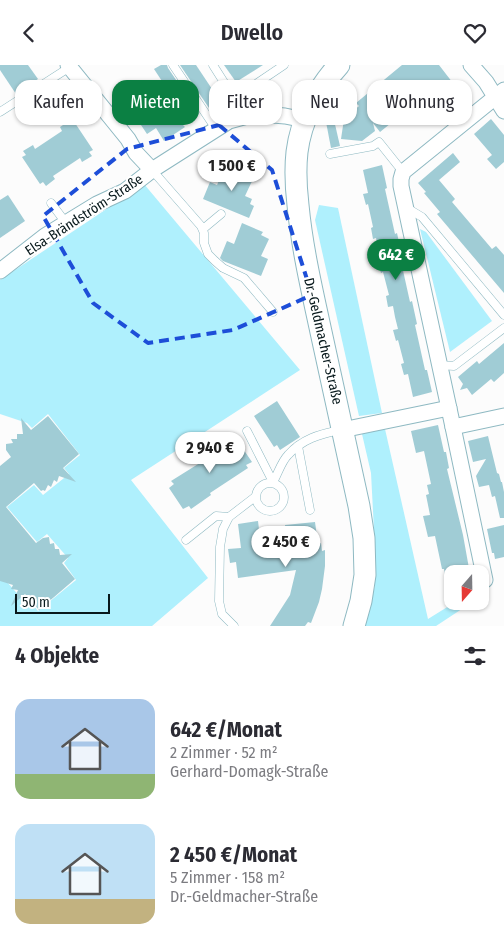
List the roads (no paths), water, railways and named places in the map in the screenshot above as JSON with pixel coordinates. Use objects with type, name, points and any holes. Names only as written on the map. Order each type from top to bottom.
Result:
[{"type":"street","name":"Dr.-Geldmacher-Straße","points":[[327,80],[339,65]]},
{"type":"street","points":[[472,65],[486,82],[500,94],[504,111]]},
{"type":"street","points":[[69,66],[128,139],[136,153],[152,170]]},
{"type":"street","points":[[483,565],[401,179],[403,172],[500,94]]},
{"type":"street","name":"Elsa-Brändström-Straße","points":[[0,271],[66,223],[97,204],[125,191],[152,170],[222,125]]},
{"type":"street","name":"Dr.-Geldmacher-Straße","points":[[304,125],[296,167],[296,190],[300,224],[307,269],[360,506],[364,538],[365,575],[354,626]]},
{"type":"street","points":[[342,430],[449,408]]},
{"type":"street","points":[[453,427],[504,416]]},
{"type":"lane","points":[[173,65],[216,129]]},
{"type":"lane","points":[[213,65],[222,80]]},
{"type":"lane","points":[[262,80],[284,65]]},
{"type":"lane","points":[[0,112],[69,66]]},
{"type":"lane","points":[[330,154],[373,146],[379,142],[403,172]]},
{"type":"lane","points":[[152,170],[203,229],[204,243],[208,254],[223,268],[244,279],[273,312]]},
{"type":"lane","points":[[52,203],[66,223]]},
{"type":"lane","points":[[406,207],[422,217],[504,315]]},
{"type":"lane","points":[[203,229],[221,214]]},
{"type":"lane","points":[[439,365],[454,365],[504,328]]},
{"type":"lane","points":[[273,483],[287,455],[304,440],[342,430]]},
{"type":"lane","points":[[247,431],[273,483]]},
{"type":"lane","points":[[298,446],[310,510]]},
{"type":"lane","points":[[264,483],[273,483],[281,487],[284,496],[282,505],[275,510],[266,511],[258,506],[255,497],[257,489],[264,483]]},
{"type":"lane","points":[[234,626],[222,613],[219,601],[220,547],[223,529],[229,517],[255,497]]},
{"type":"lane","points":[[186,540],[216,516],[229,517]]}]
